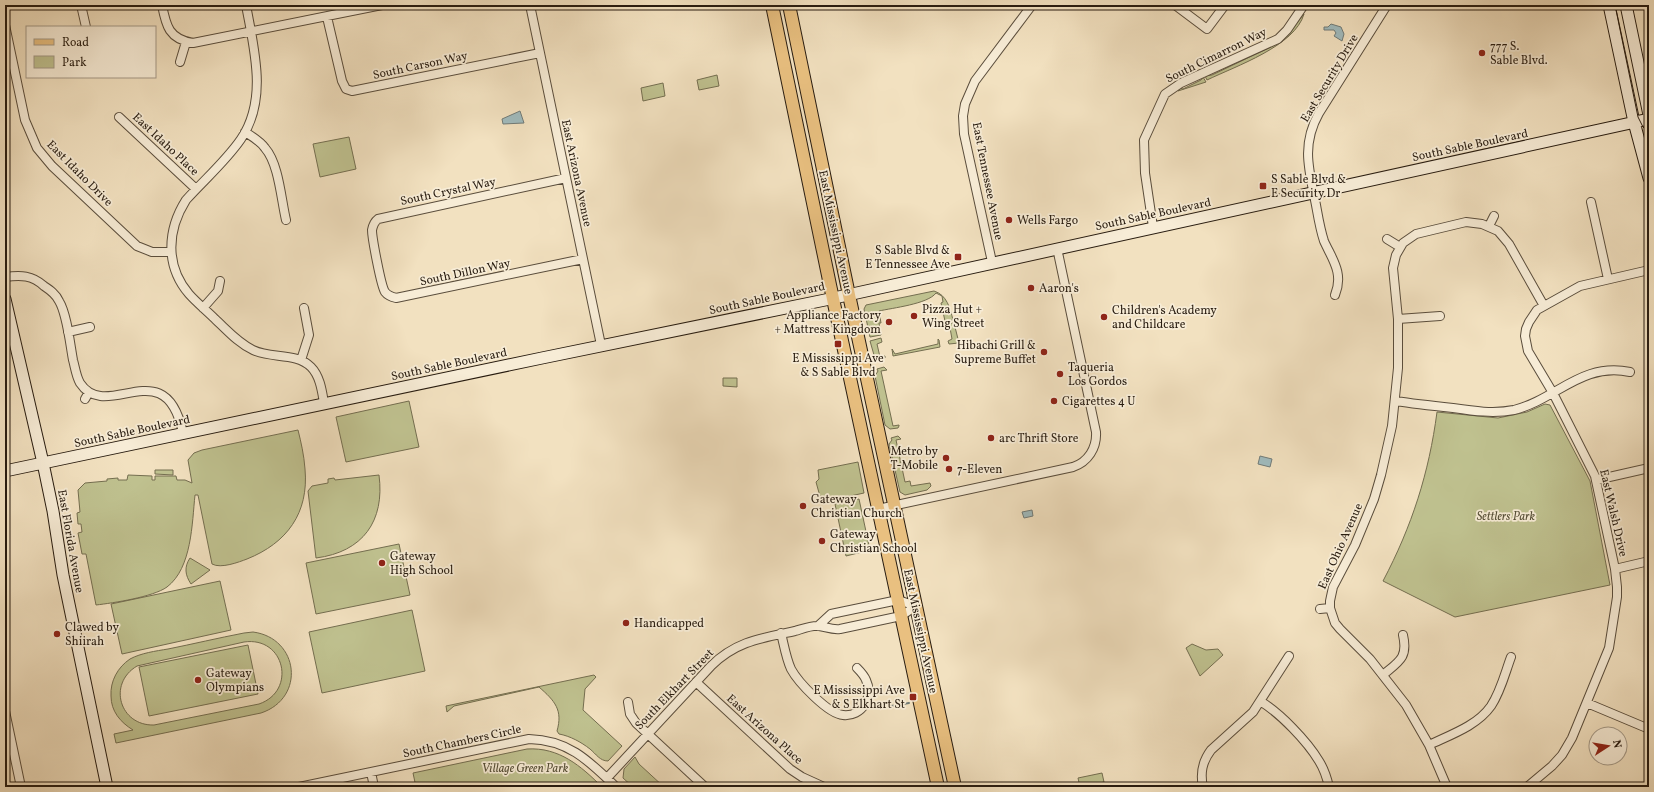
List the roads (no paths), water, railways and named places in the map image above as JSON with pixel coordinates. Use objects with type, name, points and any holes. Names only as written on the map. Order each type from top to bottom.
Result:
[{"type":"main road","name":"East Mississippi Avenue","points":[[772,5],[938,787]]},
{"type":"main road","name":"East Mississippi Avenue","points":[[789,5],[894,506],[955,787]]},
{"type":"street","points":[[81,5],[86,26]]},
{"type":"street","points":[[162,5],[168,28],[176,38],[186,42],[199,43],[382,5]]},
{"type":"street","points":[[246,5],[255,52],[257,79],[256,100],[253,114],[245,132],[232,150],[186,200],[176,217],[172,234],[171,252],[177,275],[182,285],[203,308],[238,340],[254,351],[270,356],[301,360],[311,367],[316,373],[324,403]]},
{"type":"street","name":"East Arizona Avenue","points":[[530,5],[601,345]]},
{"type":"street","name":"East Tennessee Avenue","points":[[992,262],[964,134],[963,116],[967,98],[975,82],[1032,5]]},
{"type":"street","points":[[1175,5],[1207,29],[1225,5]]},
{"type":"street","name":"South Cimarron Way","points":[[1153,227],[1145,174],[1144,140],[1165,94],[1181,83],[1278,39],[1287,30],[1304,5]]},
{"type":"street","name":"East Security Drive","points":[[1335,295],[1338,284],[1337,269],[1334,258],[1322,236],[1307,154],[1308,142],[1314,124],[1387,5]]},
{"type":"street","points":[[1609,5],[1634,122],[1649,178]]},
{"type":"street","points":[[1626,5],[1649,115]]},
{"type":"street","name":"South Carson Way","points":[[327,17],[343,84],[348,90],[352,91],[540,53]]},
{"type":"street","name":"East Idaho Drive","points":[[5,25],[25,120],[32,139],[43,156],[137,246],[152,252],[171,252]]},
{"type":"street","points":[[180,62],[186,42]]},
{"type":"street","name":"East Idaho Place","points":[[119,117],[196,189]]},
{"type":"street","name":"South Sable Boulevard","points":[[5,471],[601,345],[833,298],[1649,119]]},
{"type":"street","points":[[245,132],[262,143],[270,155],[275,167],[286,220]]},
{"type":"street","name":"South Crystal Way","points":[[378,260],[372,231],[374,222],[378,219],[566,178]]},
{"type":"street","points":[[1591,202],[1608,279]]},
{"type":"street","points":[[1489,226],[1494,216]]},
{"type":"street","points":[[1387,239],[1400,248],[1409,238],[1424,231],[1466,222],[1489,226],[1504,236],[1544,306]]},
{"type":"street","points":[[878,509],[1073,467],[1084,461],[1090,455],[1095,446],[1095,426],[1057,248]]},
{"type":"street","name":"East Ohio Avenue","points":[[1400,248],[1396,255],[1393,268],[1398,319],[1396,401],[1387,451],[1374,499],[1355,545],[1333,587],[1330,597],[1330,608],[1335,623],[1340,630],[1384,674],[1406,705],[1429,745],[1446,787]]},
{"type":"street","name":"South Dillon Way","points":[[378,260],[385,292],[396,298],[583,259]]},
{"type":"street","name":"East Walsh Drive","points":[[1527,787],[1552,766],[1562,755],[1572,738],[1609,648],[1617,597],[1615,569],[1596,480],[1592,468],[1553,393],[1528,351],[1525,336],[1528,322],[1537,310],[1580,286],[1649,270]]},
{"type":"street","points":[[5,277],[28,276],[38,281],[52,292],[62,306],[77,376],[87,396],[109,397],[145,390],[161,394],[178,411],[183,433]]},
{"type":"street","points":[[203,308],[218,291],[220,281]]},
{"type":"street","name":"East Florida Avenue","points":[[5,300],[43,462],[54,517],[63,575],[107,787]]},
{"type":"street","points":[[301,360],[309,335],[304,308]]},
{"type":"street","points":[[1398,319],[1440,316]]},
{"type":"street","points":[[68,332],[90,327]]},
{"type":"street","points":[[1396,401],[1496,412],[1524,406],[1553,393],[1589,373],[1618,369],[1630,372]]},
{"type":"street","points":[[1596,480],[1649,468]]},
{"type":"street","points":[[1615,569],[1649,562]]},
{"type":"street","points":[[898,600],[916,606]]},
{"type":"street","name":"South Elkhart Street","points":[[818,626],[831,614],[898,600]]},
{"type":"street","points":[[901,616],[916,606]]},
{"type":"street","name":"East Ohio Avenue","points":[[1320,609],[1330,608]]},
{"type":"street","name":"South Elkhart Street","points":[[607,778],[720,657],[737,646],[755,639],[818,626],[830,629],[840,629],[901,616]]},
{"type":"street","points":[[781,633],[786,656],[794,674],[804,686],[836,714],[854,714],[867,702],[869,696],[866,679],[856,668]]},
{"type":"street","points":[[1384,674],[1398,663],[1404,654],[1405,648],[1403,635]]},
{"type":"street","points":[[1203,787],[1202,770],[1206,756],[1210,750],[1253,712],[1289,656]]},
{"type":"street","points":[[1429,745],[1467,727],[1485,713],[1496,697],[1511,657]]},
{"type":"street","name":"East Arizona Place","points":[[696,682],[790,769],[802,777],[824,787]]},
{"type":"street","points":[[1260,701],[1273,709],[1314,752],[1325,772],[1329,787]]},
{"type":"street","points":[[628,702],[632,719],[705,787]]},
{"type":"street","points":[[1587,703],[1649,729]]},
{"type":"street","points":[[5,711],[21,786],[12,787]]},
{"type":"street","name":"South Chambers Circle","points":[[299,787],[531,739],[555,743],[572,750],[585,758],[616,787]]},
{"type":"street","points":[[371,772],[374,787]]},
{"type":"water","points":[[1331,24],[1341,27],[1344,34],[1342,41],[1334,36],[1336,33],[1334,30],[1324,30],[1324,27],[1328,27]]},
{"type":"water","points":[[520,111],[524,123],[503,124],[502,119]]},
{"type":"water","points":[[1260,456],[1272,459],[1270,467],[1258,464]]},
{"type":"water","points":[[1032,510],[1033,516],[1024,518],[1022,512]]},
{"type":"waterway","points":[[875,705],[885,707],[909,703]]},
{"type":"tram line","points":[[1615,5],[1638,117],[1643,127],[1649,133]]},
{"type":"place","name":"777 S. Sable Blvd.","points":[[1482,53]]},
{"type":"place","name":"S Sable Blvd & E Security Dr","points":[[1263,186]]},
{"type":"place","name":"Wells Fargo","points":[[1009,220]]},
{"type":"place","name":"S Sable Blvd & E Tennessee Ave","points":[[958,257]]},
{"type":"place","name":"Aaron's","points":[[1031,288]]},
{"type":"place","name":"Pizza Hut + Wing Street","points":[[914,316]]},
{"type":"place","name":"Children's Academy and Childcare","points":[[1104,317]]},
{"type":"place","name":"Appliance Factory + Mattress Kingdom","points":[[889,322]]},
{"type":"place","name":"E Mississippi Ave & S Sable Blvd","points":[[838,344]]},
{"type":"place","name":"Hibachi Grill & Supreme Buffet","points":[[1044,352]]},
{"type":"place","name":"Taqueria Los Gordos","points":[[1060,374]]},
{"type":"place","name":"Cigarettes 4 U","points":[[1054,401]]},
{"type":"place","name":"arc Thrift Store","points":[[991,438]]},
{"type":"place","name":"Metro by T-Mobile","points":[[946,458]]},
{"type":"place","name":"7-Eleven","points":[[949,469]]},
{"type":"place","name":"Gateway Christian Church","points":[[803,506]]},
{"type":"place","name":"Gateway Christian School","points":[[822,541]]},
{"type":"place","name":"Gateway High School","points":[[382,563]]},
{"type":"place","name":"Handicapped","points":[[626,623]]},
{"type":"place","name":"Clawed by Shiirah","points":[[57,634]]},
{"type":"place","name":"Gateway Olympians","points":[[198,680]]},
{"type":"place","name":"E Mississippi Ave & S Elkhart St","points":[[913,697]]},
{"type":"park label","name":"Settlers Park","points":[[1506,516]]},
{"type":"park label","name":"Village Green Park","points":[[525,768]]}]
